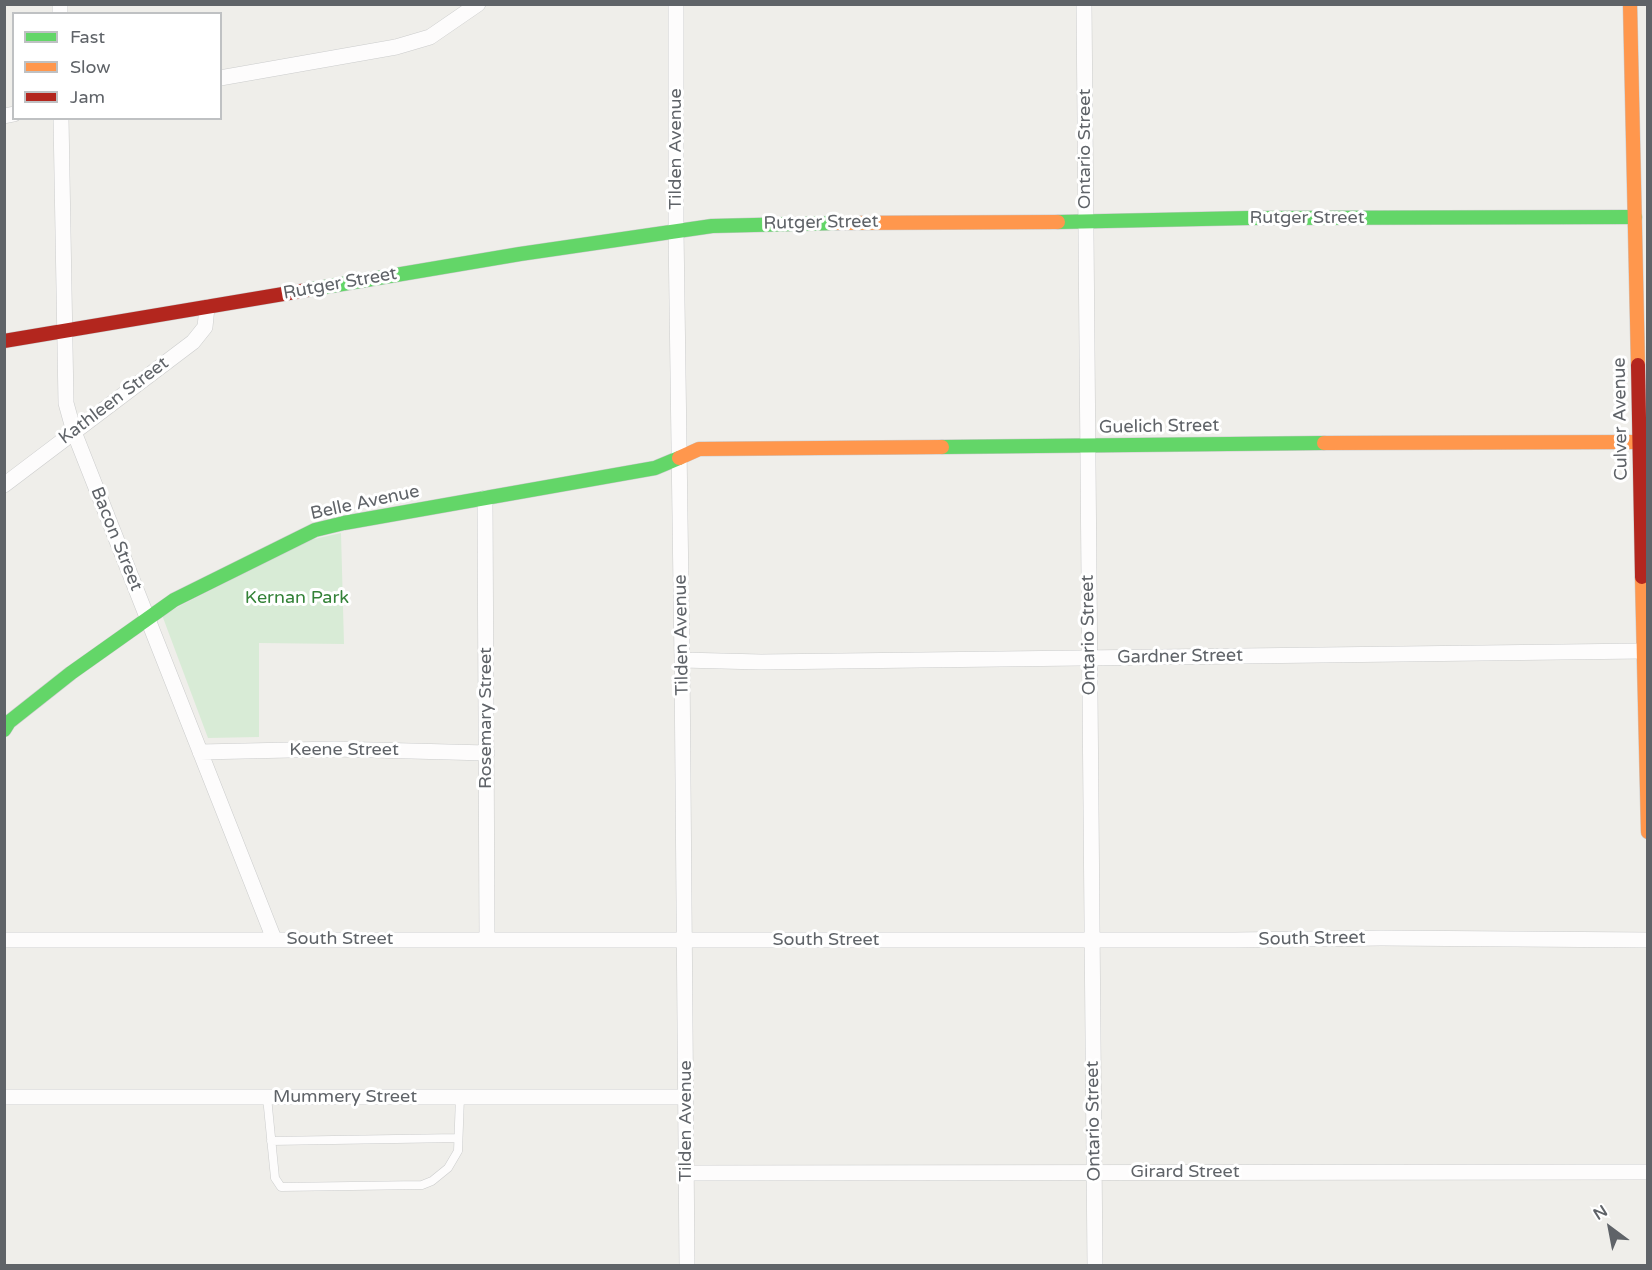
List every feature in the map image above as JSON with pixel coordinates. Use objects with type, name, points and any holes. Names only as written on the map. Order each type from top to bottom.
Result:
[{"type":"street","points":[[222,78],[396,47],[430,37],[477,4]]},
{"type":"street","name":"Tilden Avenue","points":[[676,4],[676,230],[687,1266]]},
{"type":"street","name":"Ontario Street","points":[[1084,4],[1095,1266]]},
{"type":"street","name":"Culver Avenue","points":[[1630,4],[1641,217],[1643,404],[1639,441],[1644,549],[1642,651],[1647,832]]},
{"type":"street","name":"Bacon Street","points":[[61,120],[66,403],[74,432],[274,939]]},
{"type":"street","points":[[1641,217],[1647,203]]},
{"type":"street","name":"Rutger Street","points":[[4,341],[520,254],[711,226],[1250,218],[1641,217]]},
{"type":"street","name":"Kathleen Street","points":[[4,485],[193,342],[205,327],[207,307]]},
{"type":"street","name":"Guelich Street","points":[[680,456],[699,449],[1639,441]]},
{"type":"street","name":"Belle Avenue","points":[[4,730],[9,722],[53,687],[147,617],[174,600],[315,530],[656,468],[680,456]]},
{"type":"street","name":"Rosemary Street","points":[[485,498],[487,939]]},
{"type":"street","name":"Gardner Street","points":[[682,660],[761,662],[1642,651]]},
{"type":"street","name":"Keene Street","points":[[200,752],[334,749],[487,753]]},
{"type":"street","name":"South Street","points":[[4,940],[1647,940]]},
{"type":"street","name":"Mummery Street","points":[[4,1097],[686,1097]]},
{"type":"street","name":"Girard Street","points":[[686,1173],[1647,1172]]},
{"type":"lane","points":[[267,1097],[275,1178],[280,1187],[422,1185],[432,1181],[448,1168],[458,1152],[460,1097]]},
{"type":"lane","points":[[271,1141],[459,1138]]},
{"type":"green space","name":"Kernan Park","points":[[341,533],[344,644],[259,643],[259,737],[208,738],[162,615],[310,540]]},
{"type":"traffic: fast","points":[[1058,222],[1249,218],[1635,217]]},
{"type":"traffic: fast","points":[[307,290],[520,254],[712,226],[838,223]]},
{"type":"traffic: fast","points":[[942,447],[1324,443]]},
{"type":"traffic: fast","points":[[4,730],[9,722],[71,673],[174,600],[315,530],[655,468],[679,458]]},
{"type":"traffic: slow","points":[[1630,4],[1638,365]]},
{"type":"traffic: slow","points":[[838,223],[1058,222]]},
{"type":"traffic: slow","points":[[1324,443],[1639,442]]},
{"type":"traffic: slow","points":[[679,458],[699,449],[942,447]]},
{"type":"traffic: slow","points":[[1642,577],[1648,832]]},
{"type":"traffic: jam","points":[[4,341],[307,290]]},
{"type":"traffic: jam","points":[[1638,365],[1642,577]]}]
